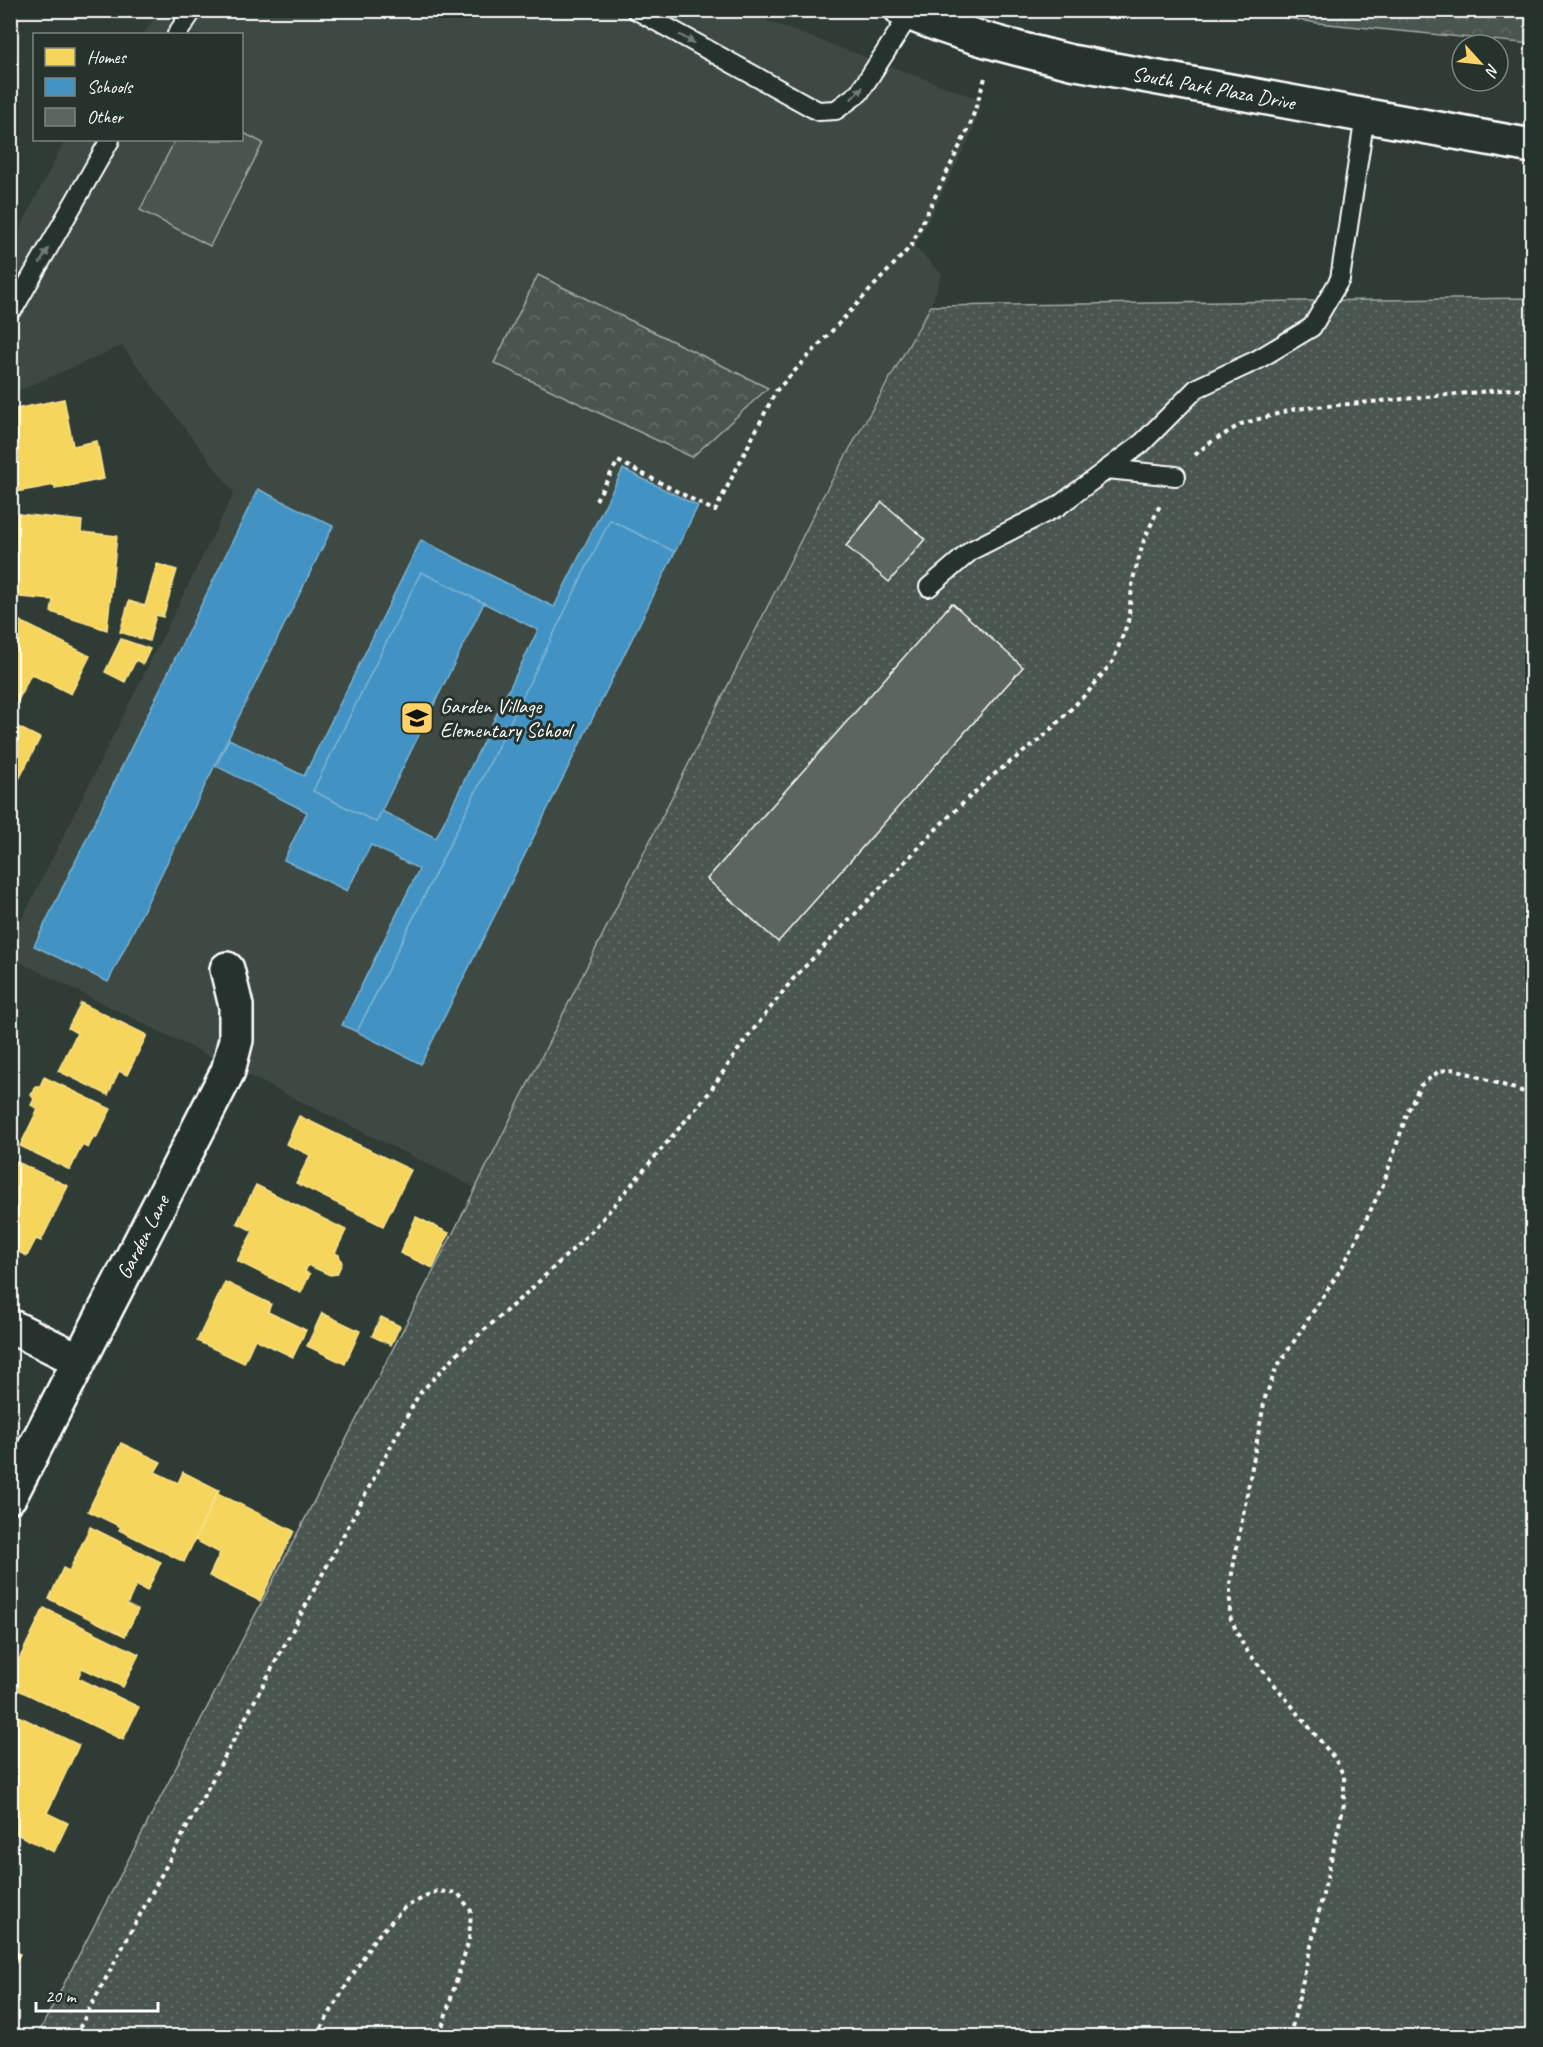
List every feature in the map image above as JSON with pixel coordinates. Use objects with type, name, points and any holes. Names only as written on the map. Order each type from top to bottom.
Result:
[{"type":"street","name":"South Park Plaza Drive","points":[[906,12],[996,43],[1071,62],[1533,146]]},
{"type":"street","name":"Garden Lane","points":[[10,1496],[228,1071],[236,1040],[236,1006],[227,969]]},
{"type":"street","points":[[10,1326],[79,1360]]},
{"type":"lane","points":[[178,33],[193,10]]},
{"type":"lane","points":[[636,10],[818,111],[836,110],[859,93],[906,12]]},
{"type":"lane","points":[[929,587],[972,550],[1057,507],[1142,443],[1197,388],[1257,360],[1312,327],[1340,279],[1365,116]]},
{"type":"lane","points":[[10,311],[109,141]]},
{"type":"lane","points":[[1107,469],[1176,476]]},
{"type":"path","points":[[596,500],[618,461],[715,511],[776,391],[911,246],[970,125],[996,43]]},
{"type":"path","points":[[75,2037],[418,1394],[457,1354],[530,1290],[594,1229],[708,1094],[744,1043],[801,970],[942,823],[992,776],[1043,737],[1089,691],[1113,661],[1128,622],[1133,579],[1144,540],[1164,495],[1183,465],[1208,444],[1241,424],[1295,409],[1512,389],[1533,391]]},
{"type":"path","points":[[1290,2037],[1344,1804],[1344,1776],[1335,1758],[1244,1647],[1230,1617],[1230,1584],[1265,1398],[1276,1369],[1344,1263],[1383,1185],[1408,1112],[1420,1086],[1438,1071],[1455,1069],[1533,1097]]},
{"type":"path","points":[[316,2037],[373,1941],[405,1907],[437,1891],[458,1893],[471,1911],[469,1940],[437,2037]]},
{"type":"shaded area","name":"Garden Village Elementary School","points":[[160,11],[741,11],[971,96],[982,98],[973,131],[915,247],[942,274],[931,306],[824,494],[476,1188],[11,958],[10,943],[234,493],[122,346],[11,394],[11,246],[64,141],[243,141],[243,33],[144,33]]},
{"type":"green space","points":[[1243,11],[1532,11],[1532,44],[1510,42],[1510,33],[1450,33],[1450,36],[1318,23]]},
{"type":"green space","points":[[243,133],[263,143],[210,246],[140,210],[174,141],[243,141]]},
{"type":"green space","points":[[538,275],[768,388],[692,457],[494,363]]},
{"type":"green space","points":[[1532,298],[1532,2036],[37,2036],[454,1231],[824,494],[931,306]]},
{"type":"building: Homes","points":[[64,399],[73,446],[97,441],[104,479],[55,489],[55,485],[10,493],[10,410]]},
{"type":"building: Homes","points":[[10,513],[82,521],[81,532],[117,536],[107,630],[51,612],[53,600],[10,596]]},
{"type":"building: Homes","points":[[157,564],[177,570],[163,617],[156,615],[149,641],[120,632],[129,601],[145,606]]},
{"type":"building: Homes","points":[[10,616],[90,656],[71,694],[31,674],[14,709],[10,707]]},
{"type":"building: Homes","points":[[121,639],[150,649],[143,664],[136,660],[125,682],[105,672]]},
{"type":"building: Homes","points":[[10,723],[40,738],[10,797]]},
{"type":"building: Homes","points":[[81,1003],[147,1035],[127,1075],[119,1071],[108,1095],[58,1071],[77,1033],[68,1028]]},
{"type":"building: Homes","points":[[44,1077],[111,1109],[96,1138],[94,1136],[88,1148],[82,1145],[70,1170],[20,1146],[38,1109],[31,1105],[34,1099],[31,1095],[36,1086],[40,1086]]},
{"type":"building: Homes","points":[[299,1116],[411,1170],[383,1226],[296,1183],[310,1155],[286,1144]]},
{"type":"building: Homes","points":[[11,1159],[68,1186],[41,1241],[36,1239],[27,1256],[10,1248]]},
{"type":"building: Homes","points":[[256,1185],[346,1230],[335,1253],[339,1255],[342,1263],[337,1274],[330,1275],[308,1265],[305,1272],[310,1274],[301,1293],[237,1261],[253,1231],[237,1223]]},
{"type":"building: Homes","points":[[416,1217],[449,1233],[433,1268],[400,1253]]},
{"type":"building: Homes","points":[[225,1282],[271,1304],[268,1312],[306,1330],[293,1357],[255,1339],[244,1363],[197,1341]]},
{"type":"building: Homes","points":[[322,1313],[360,1331],[345,1364],[307,1346]]},
{"type":"building: Homes","points":[[381,1317],[400,1326],[391,1345],[372,1336]]},
{"type":"building: Homes","points":[[121,1443],[161,1462],[155,1472],[178,1483],[183,1472],[219,1490],[184,1562],[119,1530],[121,1527],[88,1511]]},
{"type":"building: Homes","points":[[217,1493],[294,1531],[260,1601],[209,1576],[220,1553],[195,1540]]},
{"type":"building: Homes","points":[[90,1527],[161,1562],[147,1591],[136,1585],[127,1605],[138,1610],[125,1636],[49,1599],[63,1568],[69,1571]]},
{"type":"building: Homes","points":[[44,1608],[139,1654],[123,1687],[82,1668],[78,1678],[139,1707],[123,1740],[10,1686],[10,1678]]},
{"type":"building: Homes","points":[[10,1712],[79,1745],[47,1813],[68,1823],[54,1852],[10,1831],[10,1771],[18,1756],[10,1752]]},
{"type":"building: Homes","points":[[10,1949],[20,1954],[10,1973]]},
{"type":"building: Schools","points":[[623,469],[698,506],[675,552],[610,520],[357,1032],[342,1025],[419,869],[371,845],[347,891],[284,860],[307,812],[216,766],[229,739],[304,776],[421,540],[554,607]],"holes":[[[421,572],[538,630],[436,838],[382,811],[376,822],[313,791]]]},
{"type":"building: Schools","points":[[258,489],[333,526],[108,982],[34,946]]},
{"type":"building: Schools","points":[[610,520],[675,552],[421,1064],[357,1032]]},
{"type":"building: Schools","points":[[421,572],[484,603],[376,822],[313,791]]},
{"type":"building: Other","points":[[882,502],[925,539],[889,582],[846,546]]},
{"type":"building: Other","points":[[952,603],[1023,667],[778,942],[707,879]]},
{"type":"place","name":"Garden Village Elementary School","points":[[417,718]]}]
